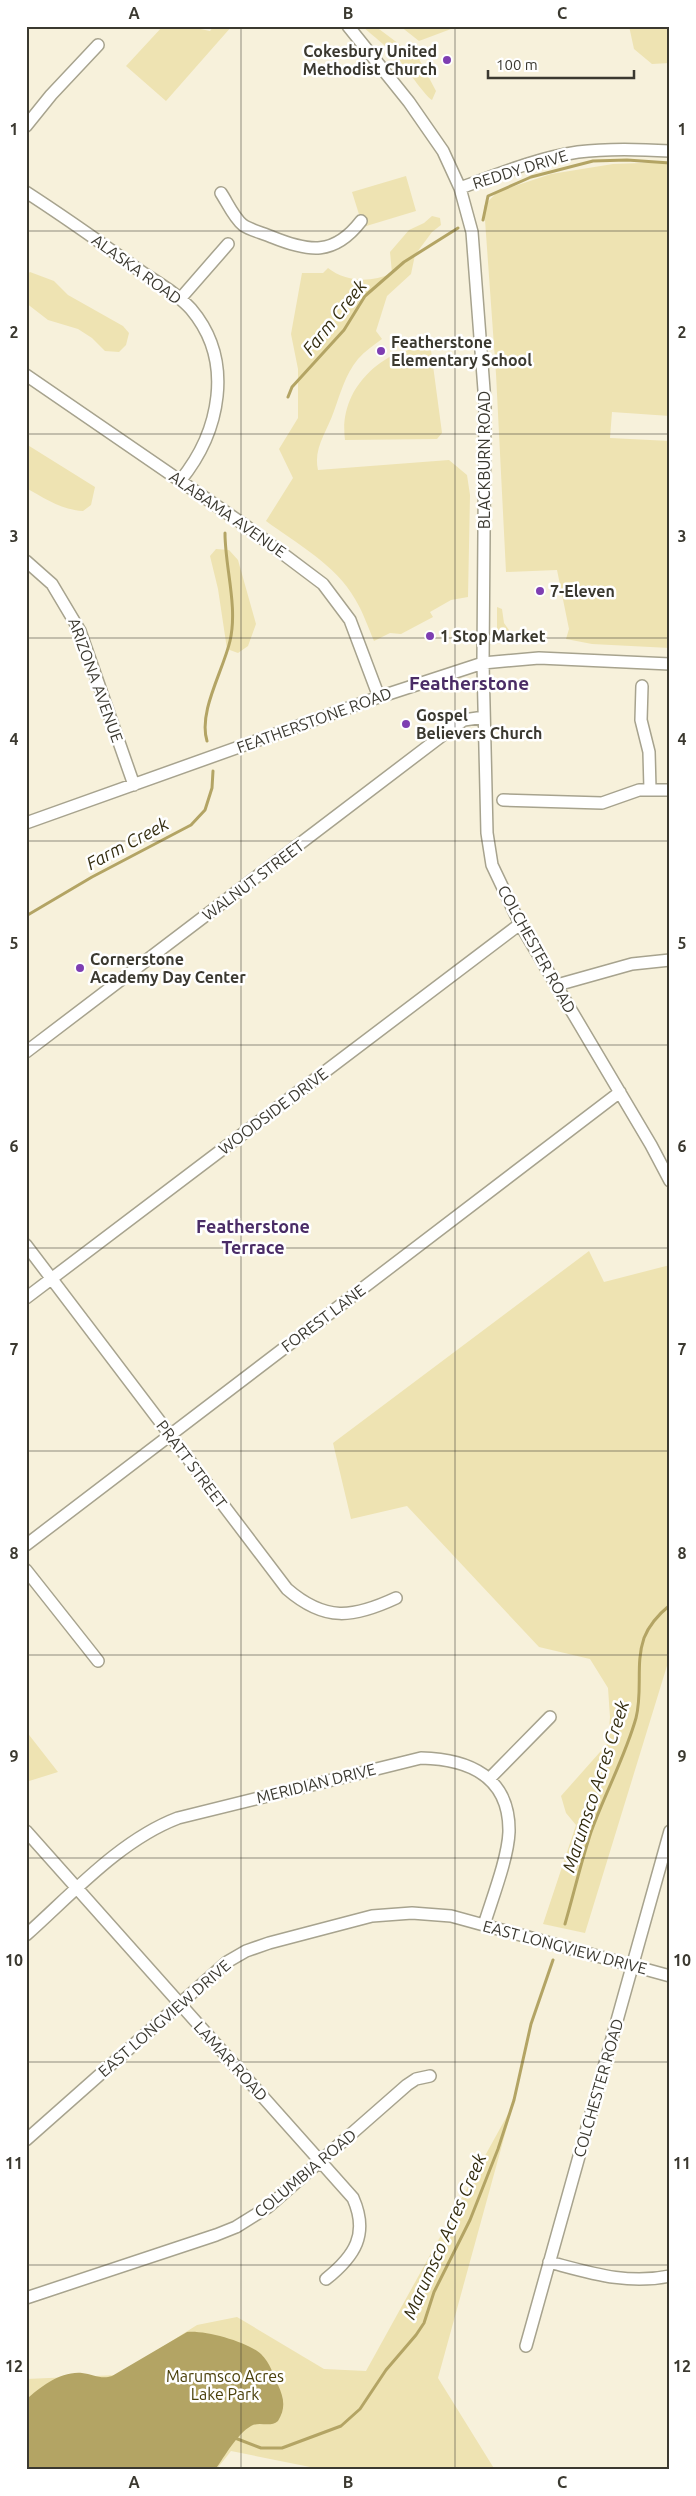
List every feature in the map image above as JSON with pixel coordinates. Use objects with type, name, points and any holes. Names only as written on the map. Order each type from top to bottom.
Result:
[{"type":"street","name":"BLACKBURN ROAD","points":[[348,26],[424,122],[443,151],[460,188],[467,209],[475,255],[485,403],[483,663]]},
{"type":"street","points":[[26,126],[51,95],[98,45]]},
{"type":"street","name":"REDDY DRIVE","points":[[460,188],[534,162],[578,152],[628,148],[670,151]]},
{"type":"street","name":"ALASKA ROAD","points":[[26,192],[180,299],[201,323],[216,360],[218,385],[215,411],[207,437],[199,454],[180,481]]},
{"type":"street","points":[[221,193],[242,225],[296,247],[312,250],[326,247],[350,234],[361,221]]},
{"type":"street","points":[[180,299],[228,244]]},
{"type":"street","name":"ALABAMA AVENUE","points":[[26,376],[309,570],[324,584],[350,620],[380,697]]},
{"type":"street","name":"ARIZONA AVENUE","points":[[26,561],[52,584],[80,631],[134,785]]},
{"type":"street","name":"FEATHERSTONE ROAD","points":[[26,823],[380,697],[483,663],[539,658],[670,664]]},
{"type":"street","name":"COLCHESTER ROAD","points":[[483,663],[489,851],[499,882],[520,924],[620,1092],[670,1181]]},
{"type":"street","points":[[642,686],[642,723],[649,752],[650,789]]},
{"type":"street","name":"WALNUT STREET","points":[[26,1052],[456,725],[464,720],[484,717]]},
{"type":"street","points":[[503,800],[602,803],[637,791],[650,789],[670,790]]},
{"type":"street","name":"WOODSIDE DRIVE","points":[[26,1298],[520,924]]},
{"type":"street","points":[[556,986],[632,964],[670,960]]},
{"type":"street","name":"FOREST LANE","points":[[26,1545],[620,1092]]},
{"type":"street","name":"PRATT STREET","points":[[26,1245],[287,1589],[298,1598],[323,1611],[350,1614],[371,1609],[396,1598]]},
{"type":"street","points":[[26,1570],[98,1661]]},
{"type":"street","points":[[489,1779],[550,1717]]},
{"type":"street","name":"MERIDIAN DRIVE","points":[[26,1935],[136,1839],[160,1825],[178,1818],[421,1758],[458,1761],[480,1771],[489,1779],[505,1807],[509,1832],[484,1925]]},
{"type":"street","name":"COLCHESTER ROAD","points":[[526,2346],[670,1830]]},
{"type":"street","name":"LAMAR ROAD","points":[[26,1831],[353,2198],[360,2219],[360,2230],[355,2248],[340,2268],[326,2279]]},
{"type":"street","name":"EAST LONGVIEW DRIVE","points":[[26,2140],[220,1967],[246,1951],[269,1943],[363,1918],[412,1912],[451,1916],[670,1976]]},
{"type":"street","name":"COLUMBIA ROAD","points":[[26,2298],[236,2227],[268,2207],[407,2085],[416,2079],[430,2076]]},
{"type":"street","points":[[550,2262],[620,2280],[654,2279],[670,2276]]},
{"type":"green space","points":[[163,26],[186,26],[210,31],[214,26],[232,26],[166,101],[126,66]]},
{"type":"green space","points":[[362,26],[375,26],[419,59],[436,91],[432,100],[401,62]]},
{"type":"green space","points":[[400,26],[459,26],[419,41]]},
{"type":"green space","points":[[629,26],[670,26],[670,63],[652,64],[634,49]]},
{"type":"green space","points":[[670,162],[670,416],[612,412],[610,438],[670,441],[670,648],[592,644],[566,639],[569,629],[557,570],[506,572],[496,374],[484,206],[497,192],[551,174],[613,164]]},
{"type":"green space","points":[[406,176],[416,211],[363,227],[352,192]]},
{"type":"green space","points":[[432,216],[440,218],[441,225],[432,232],[415,255],[411,274],[387,296],[376,331],[382,339],[361,356],[350,371],[319,447],[317,462],[318,470],[449,460],[467,475],[470,495],[468,597],[451,600],[430,612],[433,617],[401,634],[390,633],[374,641],[358,604],[347,587],[315,556],[266,521],[293,478],[279,449],[298,418],[298,369],[291,334],[302,273],[323,273],[328,268],[343,276],[367,280],[392,273],[390,252],[409,230],[424,223]]},
{"type":"green space","points":[[30,272],[54,281],[68,295],[123,326],[129,333],[126,345],[119,352],[105,351],[92,338],[78,329],[48,320],[26,303],[26,275]]},
{"type":"green space","points":[[430,343],[442,433],[437,439],[345,440],[345,421],[349,403],[356,388],[367,374],[396,354]]},
{"type":"green space","points":[[26,444],[95,487],[91,505],[83,511],[75,510],[53,503],[26,488]]},
{"type":"green space","points":[[216,549],[229,550],[238,560],[256,624],[248,646],[238,653],[227,649],[218,589],[210,556]]},
{"type":"green space","points":[[497,607],[502,609],[504,623],[511,633],[531,634],[534,638],[509,640],[501,638],[497,631]]},
{"type":"green space","points":[[589,1251],[604,1282],[670,1265],[670,1656],[585,1933],[543,1924],[576,1825],[566,1813],[561,1796],[608,1743],[610,1717],[608,1688],[590,1659],[539,1647],[407,1506],[351,1519],[333,1443]]},
{"type":"green space","points":[[26,1731],[58,1772],[26,1782]]},
{"type":"green space","name":"Marumsco Acres Lake Park","points":[[513,2105],[438,2378],[495,2470],[325,2470],[231,2451],[216,2470],[26,2470],[26,2379],[118,2375],[197,2325],[237,2317],[324,2369],[366,2371]]},
{"type":"shaded area","points":[[187,2332],[204,2333],[237,2341],[261,2354],[269,2365],[282,2394],[283,2407],[278,2421],[272,2424],[251,2426],[241,2434],[215,2470],[31,2470],[26,2466],[26,2400],[44,2385],[59,2377],[74,2373],[101,2377],[112,2376]]},
{"type":"waterway","name":"Farm Creek","points":[[483,220],[488,196],[531,177],[593,161],[627,160],[670,163]]},
{"type":"waterway","name":"Farm Creek","points":[[288,397],[292,387],[344,330],[365,296],[404,262],[458,228]]},
{"type":"waterway","name":"Farm Creek","points":[[207,741],[205,730],[208,705],[227,653],[232,628],[233,614],[225,533]]},
{"type":"waterway","name":"Farm Creek","points":[[26,916],[92,877],[191,825],[205,810],[212,788],[213,771]]},
{"type":"waterway","name":"Marumsco Acres Creek","points":[[565,1924],[591,1832],[636,1718],[639,1698],[640,1658],[644,1638],[655,1620],[670,1605]]},
{"type":"waterway","name":"Marumsco Acres Creek","points":[[235,2438],[261,2448],[282,2448],[341,2426],[360,2409],[386,2370],[424,2323],[434,2292],[470,2220],[498,2149],[514,2100],[531,2024],[553,1960]]},
{"type":"place","name":"Cokesbury United Methodist Church","points":[[447,60]]},
{"type":"place","name":"Featherstone Elementary School","points":[[381,351]]},
{"type":"place","name":"7-Eleven","points":[[540,591]]},
{"type":"place","name":"1 Stop Market","points":[[430,636]]},
{"type":"place","name":"Gospel Believers Church","points":[[406,724]]},
{"type":"place","name":"Cornerstone Academy Day Center","points":[[80,968]]},
{"type":"district","name":"Featherstone","points":[[469,683]]},
{"type":"district","name":"Featherstone Terrace","points":[[253,1236]]}]
